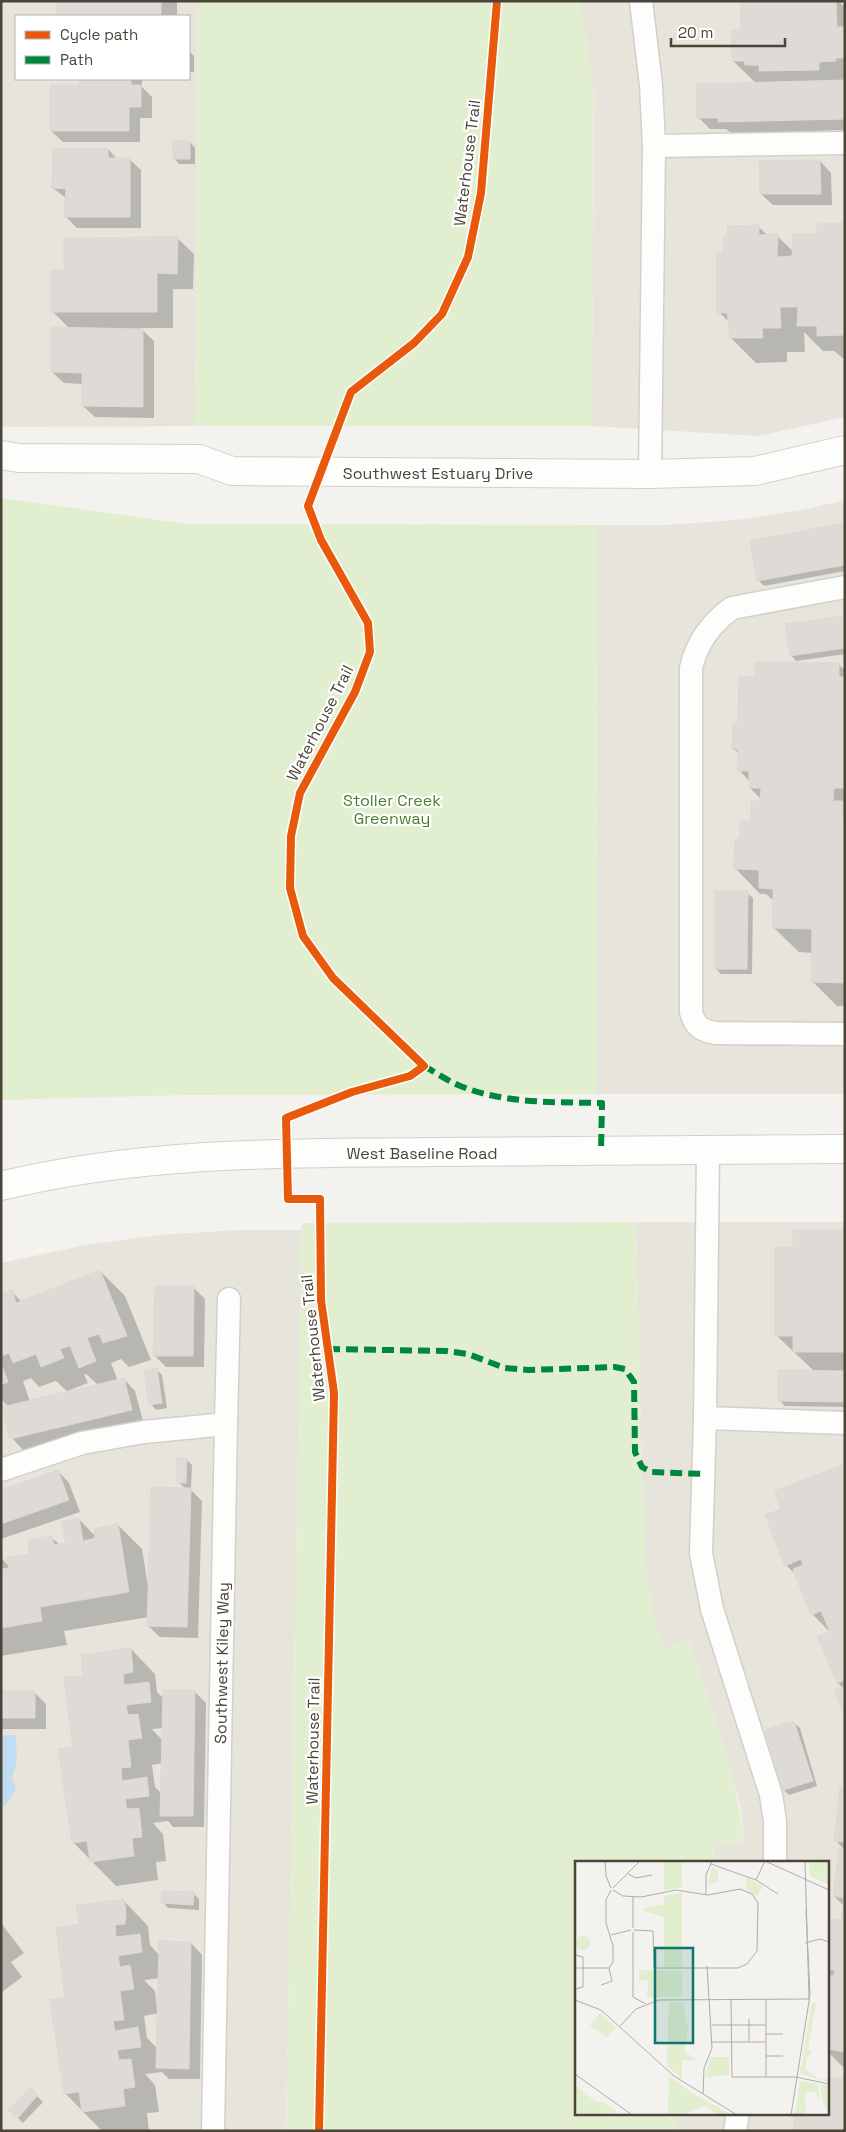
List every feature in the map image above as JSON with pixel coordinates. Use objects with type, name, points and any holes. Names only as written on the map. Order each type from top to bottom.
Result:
[{"type":"street","name":"Southwest Estuary Drive","points":[[1,455],[19,458],[199,459],[232,471],[650,474],[755,471],[845,450]]},
{"type":"street","name":"West Baseline Road","points":[[1,1186],[41,1176],[94,1168],[157,1160],[222,1156],[297,1153],[845,1149]]},
{"type":"lane","points":[[640,1],[650,76],[654,146],[650,474]]},
{"type":"lane","points":[[654,146],[845,143]]},
{"type":"lane","points":[[845,587],[732,608],[721,616],[701,639],[694,654],[692,668],[692,1012],[694,1023],[702,1031],[715,1033],[845,1034]]},
{"type":"lane","points":[[708,1150],[705,1418],[701,1553],[712,1609],[771,1795],[775,1821],[775,1861]]},
{"type":"lane","name":"Southwest Kiley Way","points":[[213,2131],[229,1299]]},
{"type":"lane","points":[[705,1418],[845,1423]]},
{"type":"lane","points":[[1,1470],[82,1443],[144,1432],[226,1424]]},
{"type":"lane","points":[[735,2131],[738,2114]]},
{"type":"shaded area","points":[[1,1],[198,1],[195,426],[1,427]]},
{"type":"shaded area","points":[[580,1],[845,1],[845,417],[758,436],[592,426],[594,91]]},
{"type":"shaded area","points":[[845,500],[845,1094],[596,1094],[597,525],[667,525],[736,520],[802,510]]},
{"type":"shaded area","points":[[636,1222],[845,1222],[845,2131],[674,2131],[677,2114],[828,2114],[828,1861],[713,1861],[714,1842],[744,1842],[741,1809],[689,1640],[664,1649],[654,1619],[644,1557]]},
{"type":"shaded area","points":[[238,1230],[302,1230],[286,2131],[1,2131],[1,1263],[86,1245],[159,1235]]},
{"type":"green space","points":[[198,1],[580,1],[594,91],[592,426],[195,426]]},
{"type":"green space","name":"Stoller Creek Greenway","points":[[1,498],[188,524],[597,525],[596,1094],[186,1095],[1,1100]]},
{"type":"green space","points":[[636,1222],[644,1557],[647,1580],[664,1648],[689,1640],[736,1790],[744,1842],[714,1843],[713,1861],[575,1861],[575,2114],[677,2114],[674,2131],[286,2131],[302,1223]]},
{"type":"water","points":[[16,1735],[17,1761],[12,1778],[16,1790],[4,1807],[1,1807],[1,1736]]},
{"type":"building","points":[[57,1],[161,1],[161,15],[57,15]]},
{"type":"building","points":[[740,1],[836,1],[837,27],[845,27],[845,58],[836,58],[836,61],[819,62],[819,70],[759,71],[759,65],[745,65],[744,61],[732,61],[731,30],[741,30]]},
{"type":"building","points":[[79,80],[131,80],[131,85],[141,85],[141,107],[129,107],[129,131],[50,131],[50,85],[79,85]]},
{"type":"building","points":[[845,80],[845,119],[718,122],[718,118],[697,118],[696,84]]},
{"type":"building","points":[[173,141],[190,141],[190,159],[173,159]]},
{"type":"building","points":[[53,148],[108,148],[108,158],[130,158],[130,217],[64,217],[66,189],[52,188]]},
{"type":"building","points":[[820,160],[821,194],[760,194],[759,161]]},
{"type":"building","points":[[845,223],[845,335],[817,336],[817,326],[797,326],[798,307],[780,307],[781,328],[762,328],[763,338],[730,338],[727,313],[717,313],[717,253],[724,253],[723,237],[728,237],[727,226],[759,225],[759,235],[778,234],[777,257],[792,256],[793,234],[817,234],[817,224]]},
{"type":"building","points":[[178,237],[177,274],[157,273],[157,312],[51,312],[51,270],[64,270],[64,238]]},
{"type":"building","points":[[51,327],[143,329],[143,407],[82,406],[82,373],[51,372]]},
{"type":"building","points":[[845,523],[845,565],[757,581],[750,541]]},
{"type":"building","points":[[845,616],[845,648],[790,656],[785,624]]},
{"type":"building","points":[[755,662],[839,663],[839,677],[845,677],[844,788],[834,788],[833,801],[843,801],[843,820],[845,820],[845,983],[811,982],[812,929],[773,928],[773,889],[759,888],[759,870],[734,869],[735,839],[740,839],[740,820],[751,820],[751,801],[760,801],[761,788],[749,788],[749,771],[737,771],[738,749],[732,749],[733,723],[738,723],[739,676],[755,677]]},
{"type":"building","points":[[715,891],[748,891],[747,969],[715,969]]},
{"type":"building","points":[[793,1230],[845,1230],[845,1352],[793,1352],[793,1336],[775,1336],[775,1247],[793,1247]]},
{"type":"building","points":[[100,1270],[127,1336],[103,1343],[99,1334],[87,1338],[96,1361],[79,1368],[70,1346],[60,1349],[64,1358],[41,1367],[36,1354],[13,1363],[9,1353],[1,1356],[1,1294],[12,1290],[16,1303]]},
{"type":"building","points":[[155,1286],[194,1286],[193,1356],[153,1356]]},
{"type":"building","points":[[1,1363],[8,1382],[1,1385]]},
{"type":"building","points":[[157,1368],[162,1403],[149,1405],[144,1370]]},
{"type":"building","points":[[778,1370],[845,1371],[845,1402],[778,1401]]},
{"type":"building","points":[[124,1378],[132,1410],[10,1439],[2,1407]]},
{"type":"building","points":[[177,1458],[187,1458],[186,1483],[177,1483]]},
{"type":"building","points":[[845,1464],[845,1680],[837,1683],[818,1637],[830,1632],[821,1611],[811,1615],[793,1569],[803,1565],[801,1559],[785,1566],[765,1515],[781,1509],[775,1491]]},
{"type":"building","points":[[58,1470],[69,1500],[1,1524],[1,1490]]},
{"type":"building","points":[[151,1487],[191,1488],[187,1627],[147,1626]]},
{"type":"building","points":[[79,1518],[83,1541],[95,1538],[94,1529],[118,1523],[129,1592],[40,1607],[42,1621],[1,1628],[1,1569],[9,1568],[6,1558],[30,1554],[28,1540],[52,1536],[54,1545],[66,1543],[62,1521]]},
{"type":"building","points":[[131,1648],[133,1672],[123,1674],[124,1685],[149,1682],[151,1702],[126,1705],[128,1715],[138,1714],[142,1738],[128,1740],[131,1767],[121,1768],[122,1781],[147,1777],[149,1796],[125,1799],[127,1809],[139,1808],[142,1837],[132,1838],[134,1856],[90,1862],[87,1841],[72,1843],[58,1749],[73,1747],[64,1677],[83,1676],[81,1655]]},
{"type":"building","points":[[845,1686],[845,1717],[834,1690]]},
{"type":"building","points":[[163,1690],[195,1690],[193,1816],[160,1816]]},
{"type":"building","points":[[1,1691],[35,1691],[35,1718],[1,1718]]},
{"type":"building","points":[[794,1721],[813,1781],[783,1790],[765,1730]]},
{"type":"building","points":[[840,1787],[845,1787],[845,1842],[834,1841]]},
{"type":"building","points":[[839,1848],[845,1848],[845,2052],[828,2049],[828,1974],[834,1976],[835,1970],[828,1970],[828,1925],[829,1919],[841,1920],[844,1898],[833,1896]]},
{"type":"building","points":[[162,1891],[194,1892],[193,1905],[161,1903]]},
{"type":"building","points":[[124,1899],[125,1924],[115,1925],[116,1937],[140,1934],[142,1952],[118,1956],[120,1967],[130,1965],[134,1989],[120,1991],[124,2020],[113,2021],[115,2031],[138,2027],[141,2047],[117,2050],[119,2060],[131,2059],[135,2087],[123,2089],[125,2106],[82,2112],[79,2092],[64,2094],[50,2000],[65,1998],[56,1928],[79,1924],[76,1906]]},
{"type":"building","points":[[159,1941],[191,1942],[189,2069],[156,2068]]},
{"type":"building","points":[[828,2078],[845,2078],[845,2131],[794,2131],[794,2114],[828,2114]]},
{"type":"building","points":[[30,2088],[38,2095],[17,2119],[8,2110]]},
{"type":"marked path","points":[[424,1066],[458,1085],[493,1096],[529,1101],[602,1103],[601,1152]]},
{"type":"marked path","points":[[328,1349],[446,1351],[468,1354],[505,1368],[528,1370],[615,1367],[625,1369],[634,1382],[635,1452],[642,1467],[651,1472],[704,1474]]},
{"type":"cycle path","name":"Waterhouse Trail","points":[[319,2131],[334,1393],[321,1300],[320,1199],[288,1199],[286,1118],[352,1092],[410,1076],[424,1066],[333,978],[303,936],[290,888],[291,836],[300,793],[355,692],[370,652],[368,623],[321,540],[308,506],[351,392],[414,343],[442,314],[468,257],[481,193],[497,1]]}]
